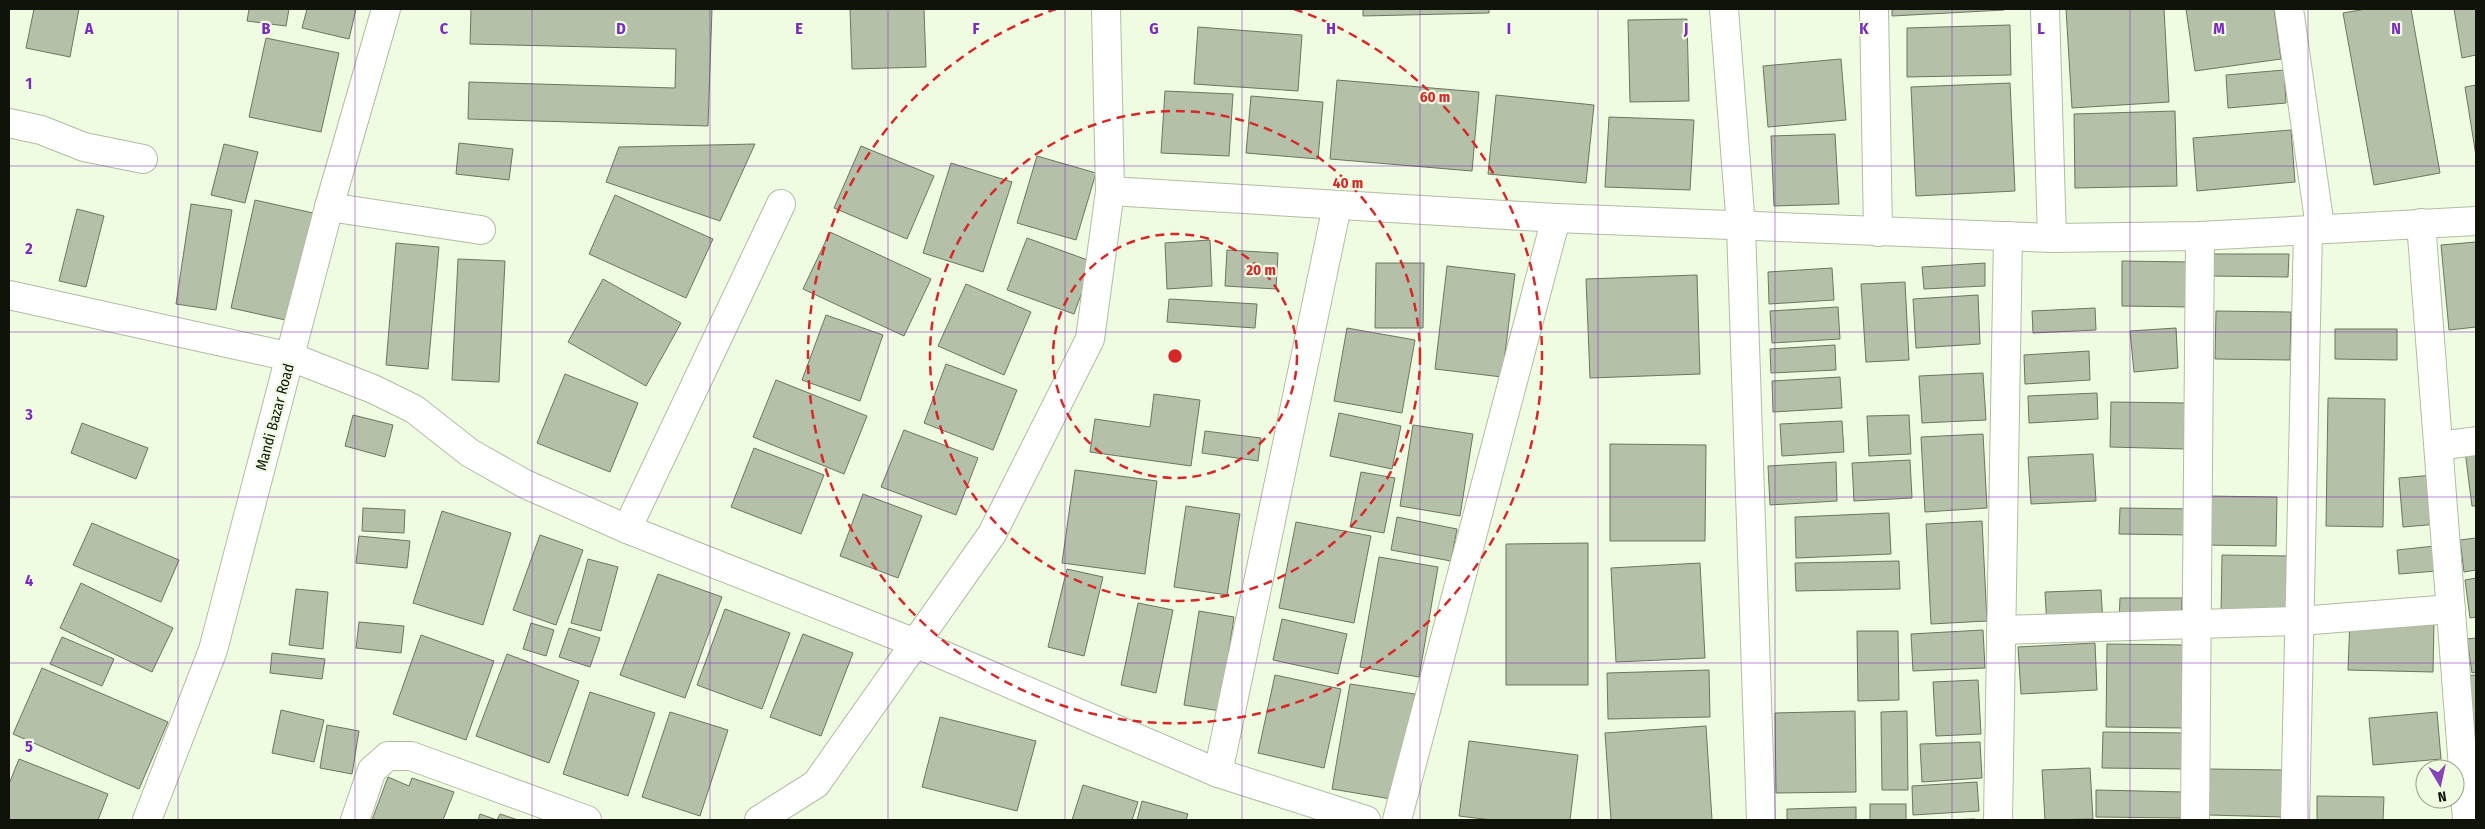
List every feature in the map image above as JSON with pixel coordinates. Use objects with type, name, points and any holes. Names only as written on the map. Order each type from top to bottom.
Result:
[{"type":"street","name":"Mandi Bazar Road","points":[[148,820],[213,650],[329,207],[386,9]]},
{"type":"street","points":[[759,820],[816,784],[992,534],[1090,339],[1110,191],[1106,9]]},
{"type":"street","points":[[1724,9],[1741,227],[1761,820]]},
{"type":"street","points":[[1874,9],[1878,232]]},
{"type":"street","points":[[2044,9],[2052,238]]},
{"type":"street","points":[[2289,9],[2314,229],[2295,820]]},
{"type":"street","points":[[9,123],[40,130],[84,147],[144,159]]},
{"type":"street","points":[[1110,191],[1556,218],[1741,227],[2052,238],[2200,236],[2476,220]]},
{"type":"street","points":[[627,528],[781,204]]},
{"type":"street","points":[[1218,773],[1337,206]]},
{"type":"street","points":[[329,207],[481,230]]},
{"type":"street","points":[[1398,820],[1556,218]]},
{"type":"street","points":[[2421,223],[2467,820]]},
{"type":"street","points":[[1998,820],[2008,236]]},
{"type":"street","points":[[2196,820],[2200,236]]},
{"type":"street","points":[[9,295],[291,357],[373,389],[406,405],[470,453],[525,484],[627,528],[915,643],[1218,773],[1366,820]]},
{"type":"street","points":[[2439,446],[2476,441]]},
{"type":"street","points":[[2001,630],[2300,621],[2451,609]]},
{"type":"street","points":[[355,820],[372,770],[388,756],[411,756],[587,820]]},
{"type":"building","points":[[34,9],[79,9],[70,57],[26,48]]},
{"type":"building","points":[[249,9],[289,9],[286,26],[247,21]]},
{"type":"building","points":[[307,9],[356,9],[349,39],[302,28]]},
{"type":"building","points":[[471,9],[712,9],[708,126],[468,119],[469,82],[675,88],[676,49],[470,44]]},
{"type":"building","points":[[850,9],[924,9],[926,67],[852,69]]},
{"type":"building","points":[[1363,9],[1489,9],[1489,13],[1363,16]]},
{"type":"building","points":[[1892,9],[2004,9],[2004,10],[1892,16]]},
{"type":"building","points":[[2066,9],[2164,9],[2169,102],[2072,108]]},
{"type":"building","points":[[2186,9],[2274,9],[2281,59],[2195,71]]},
{"type":"building","points":[[2366,9],[2411,9],[2440,173],[2374,185],[2343,13]]},
{"type":"building","points":[[2454,9],[2476,9],[2476,55],[2462,58]]},
{"type":"building","points":[[1687,19],[1689,101],[1630,102],[1628,20]]},
{"type":"building","points":[[2010,25],[2011,75],[1907,77],[1907,28]]},
{"type":"building","points":[[1198,27],[1302,35],[1298,91],[1194,84]]},
{"type":"building","points":[[266,38],[339,53],[321,132],[249,117]]},
{"type":"building","points":[[1841,59],[1846,120],[1768,127],[1763,66]]},
{"type":"building","points":[[2284,70],[2286,103],[2228,108],[2226,75]]},
{"type":"building","points":[[1337,80],[1479,92],[1472,171],[1330,159]]},
{"type":"building","points":[[2010,83],[2015,191],[1916,196],[1911,87]]},
{"type":"building","points":[[2476,85],[2476,156],[2465,87]]},
{"type":"building","points":[[1165,91],[1233,94],[1229,156],[1161,153]]},
{"type":"building","points":[[1496,95],[1594,105],[1586,183],[1488,174]]},
{"type":"building","points":[[1251,96],[1323,102],[1318,159],[1246,153]]},
{"type":"building","points":[[2175,111],[2177,186],[2075,188],[2074,114]]},
{"type":"building","points":[[1609,117],[1694,120],[1690,190],[1605,187]]},
{"type":"building","points":[[2291,130],[2295,182],[2197,191],[2193,138]]},
{"type":"building","points":[[1835,134],[1839,204],[1774,206],[1771,136]]},
{"type":"building","points":[[459,143],[513,149],[509,180],[456,174]]},
{"type":"building","points":[[224,144],[258,152],[245,203],[211,195]]},
{"type":"building","points":[[755,144],[720,221],[606,182],[619,147]]},
{"type":"building","points":[[861,146],[934,176],[907,239],[834,208]]},
{"type":"building","points":[[1037,156],[1096,173],[1076,240],[1017,223]]},
{"type":"building","points":[[951,163],[1012,182],[983,272],[923,253]]},
{"type":"building","points":[[615,195],[713,239],[686,298],[589,254]]},
{"type":"building","points":[[255,200],[313,213],[290,321],[231,308]]},
{"type":"building","points":[[191,204],[232,210],[216,310],[176,304]]},
{"type":"building","points":[[77,209],[104,216],[86,287],[59,281]]},
{"type":"building","points":[[830,232],[931,279],[904,336],[803,289]]},
{"type":"building","points":[[1027,238],[1093,262],[1074,314],[1007,290]]},
{"type":"building","points":[[1210,240],[1212,286],[1167,289],[1165,243]]},
{"type":"building","points":[[2476,242],[2476,327],[2449,330],[2441,245]]},
{"type":"building","points":[[396,243],[439,247],[428,369],[386,365]]},
{"type":"building","points":[[1227,250],[1278,253],[1276,289],[1225,286]]},
{"type":"building","points":[[2211,254],[2289,254],[2288,277],[2211,276]]},
{"type":"building","points":[[458,259],[505,261],[499,382],[452,380]]},
{"type":"building","points":[[2122,261],[2191,262],[2190,307],[2122,306]]},
{"type":"building","points":[[1376,263],[1424,263],[1423,328],[1375,328]]},
{"type":"building","points":[[1985,263],[1985,286],[1924,289],[1922,267]]},
{"type":"building","points":[[1447,266],[1515,274],[1502,377],[1435,369]]},
{"type":"building","points":[[1832,268],[1834,300],[1769,304],[1768,272]]},
{"type":"building","points":[[1697,275],[1700,374],[1590,378],[1586,279]]},
{"type":"building","points":[[603,279],[681,323],[646,386],[568,342]]},
{"type":"building","points":[[1905,282],[1909,360],[1866,362],[1861,284]]},
{"type":"building","points":[[966,284],[1031,312],[1004,375],[938,346]]},
{"type":"building","points":[[1978,295],[1980,344],[1916,348],[1913,299]]},
{"type":"building","points":[[1169,299],[1257,304],[1255,328],[1167,322]]},
{"type":"building","points":[[1838,307],[1840,339],[1772,343],[1770,311]]},
{"type":"building","points":[[2095,308],[2096,330],[2033,333],[2032,311]]},
{"type":"building","points":[[2216,311],[2291,312],[2290,360],[2215,359]]},
{"type":"building","points":[[826,315],[883,335],[860,401],[802,380]]},
{"type":"building","points":[[1347,328],[1415,340],[1402,413],[1334,401]]},
{"type":"building","points":[[2176,328],[2178,368],[2134,372],[2130,331]]},
{"type":"building","points":[[2335,329],[2397,329],[2397,360],[2335,359]]},
{"type":"building","points":[[1835,345],[1836,370],[1771,373],[1770,349]]},
{"type":"building","points":[[2089,351],[2090,380],[2025,384],[2024,355]]},
{"type":"building","points":[[946,364],[1017,390],[993,450],[924,423]]},
{"type":"building","points":[[1983,373],[1986,420],[1922,423],[1919,376]]},
{"type":"building","points":[[565,374],[638,403],[610,472],[537,443]]},
{"type":"building","points":[[1840,377],[1842,408],[1773,412],[1772,381]]},
{"type":"building","points":[[776,380],[867,416],[844,474],[753,437]]},
{"type":"building","points":[[2097,393],[2098,419],[2029,423],[2028,396]]},
{"type":"building","points":[[1154,394],[1200,400],[1191,466],[1090,452],[1095,419],[1150,427]]},
{"type":"building","points":[[2328,398],[2385,399],[2383,527],[2326,526]]},
{"type":"building","points":[[2111,402],[2187,403],[2186,449],[2110,447]]},
{"type":"building","points":[[1339,413],[1401,426],[1392,469],[1330,456]]},
{"type":"building","points":[[353,415],[393,425],[385,457],[345,446]]},
{"type":"building","points":[[1909,415],[1911,454],[1869,456],[1867,416]]},
{"type":"building","points":[[1842,421],[1844,452],[1782,456],[1780,424]]},
{"type":"building","points":[[82,423],[148,448],[136,479],[71,453]]},
{"type":"building","points":[[1413,425],[1473,434],[1460,516],[1400,506]]},
{"type":"building","points":[[904,430],[978,458],[956,515],[881,487]]},
{"type":"building","points":[[1205,431],[1261,438],[1258,461],[1202,453]]},
{"type":"building","points":[[1983,434],[1987,508],[1925,512],[1921,437]]},
{"type":"building","points":[[1610,444],[1706,445],[1705,541],[1610,541]]},
{"type":"building","points":[[754,448],[824,475],[801,534],[731,507]]},
{"type":"building","points":[[2476,450],[2476,506],[2472,506],[2465,451]]},
{"type":"building","points":[[2093,454],[2096,501],[2031,504],[2028,457]]},
{"type":"building","points":[[1910,460],[1912,498],[1854,501],[1852,463]]},
{"type":"building","points":[[1836,462],[1837,501],[1770,505],[1768,466]]},
{"type":"building","points":[[1075,470],[1157,481],[1145,574],[1062,563]]},
{"type":"building","points":[[1361,472],[1395,478],[1384,533],[1350,527]]},
{"type":"building","points":[[2434,475],[2439,524],[2403,527],[2399,478]]},
{"type":"building","points":[[863,494],[922,516],[898,578],[840,556]]},
{"type":"building","points":[[2204,496],[2277,497],[2276,546],[2203,545]]},
{"type":"building","points":[[1186,506],[1240,514],[1227,595],[1174,587]]},
{"type":"building","points":[[363,508],[405,510],[404,533],[362,531]]},
{"type":"building","points":[[2120,508],[2192,509],[2191,535],[2119,534]]},
{"type":"building","points":[[442,511],[511,533],[483,625],[413,603]]},
{"type":"building","points":[[1889,513],[1891,554],[1796,558],[1795,517]]},
{"type":"building","points":[[1397,517],[1457,529],[1451,561],[1391,550]]},
{"type":"building","points":[[1982,521],[1987,621],[1931,624],[1926,524]]},
{"type":"building","points":[[1296,522],[1371,536],[1354,623],[1279,608]]},
{"type":"building","points":[[92,523],[179,560],[161,602],[73,565]]},
{"type":"building","points":[[540,535],[583,550],[556,625],[513,610]]},
{"type":"building","points":[[359,536],[410,541],[407,568],[356,563]]},
{"type":"building","points":[[2476,538],[2476,570],[2464,572],[2460,540]]},
{"type":"building","points":[[1588,543],[1588,685],[1506,685],[1506,544]]},
{"type":"building","points":[[2435,546],[2437,571],[2399,574],[2397,550]]},
{"type":"building","points":[[2222,555],[2289,556],[2288,616],[2221,615]]},
{"type":"building","points":[[1379,557],[1438,567],[1419,677],[1360,667]]},
{"type":"building","points":[[588,559],[618,567],[601,631],[571,623]]},
{"type":"building","points":[[1899,561],[1900,589],[1796,591],[1795,563]]},
{"type":"building","points":[[1700,563],[1705,658],[1616,662],[1611,568]]},
{"type":"building","points":[[1067,569],[1103,577],[1084,656],[1048,647]]},
{"type":"building","points":[[658,574],[722,597],[685,698],[620,675]]},
{"type":"building","points":[[2476,578],[2476,617],[2470,618],[2465,580]]},
{"type":"building","points":[[81,583],[173,628],[152,672],[60,628]]},
{"type":"building","points":[[296,589],[328,592],[323,649],[289,645]]},
{"type":"building","points":[[2101,590],[2103,624],[2047,627],[2045,592]]},
{"type":"building","points":[[2120,598],[2182,598],[2181,622],[2119,622]]},
{"type":"building","points":[[1138,603],[1173,610],[1156,693],[1121,685]]},
{"type":"building","points":[[725,609],[790,633],[762,709],[697,685]]},
{"type":"building","points":[[1199,611],[1234,617],[1220,711],[1184,705]]},
{"type":"building","points":[[1282,619],[1347,634],[1338,674],[1273,660]]},
{"type":"building","points":[[2350,619],[2434,620],[2433,672],[2348,670]]},
{"type":"building","points":[[359,622],[404,626],[401,653],[356,648]]},
{"type":"building","points":[[531,623],[554,630],[546,656],[523,649]]},
{"type":"building","points":[[569,628],[600,638],[590,667],[559,657]]},
{"type":"building","points":[[1983,630],[1985,668],[1913,671],[1911,634]]},
{"type":"building","points":[[1857,631],[1898,631],[1899,700],[1858,701]]},
{"type":"building","points":[[803,634],[853,653],[821,736],[770,717]]},
{"type":"building","points":[[421,635],[494,661],[466,740],[393,714]]},
{"type":"building","points":[[62,637],[114,659],[102,686],[50,664]]},
{"type":"building","points":[[2476,638],[2476,672],[2472,673],[2467,639]]},
{"type":"building","points":[[2095,643],[2097,690],[2021,694],[2018,647]]},
{"type":"building","points":[[2107,644],[2185,645],[2183,728],[2106,727]]},
{"type":"building","points":[[272,653],[325,659],[322,679],[270,673]]},
{"type":"building","points":[[507,654],[579,681],[549,763],[476,736]]},
{"type":"building","points":[[42,668],[168,722],[139,789],[13,734]]},
{"type":"building","points":[[1709,670],[1710,717],[1608,719],[1607,673]]},
{"type":"building","points":[[1275,675],[1341,689],[1324,768],[1258,753]]},
{"type":"building","points":[[2476,675],[2476,729],[2473,729],[2466,676]]},
{"type":"building","points":[[1978,680],[1981,734],[1936,736],[1933,682]]},
{"type":"building","points":[[1350,684],[1415,694],[1397,800],[1332,789]]},
{"type":"building","points":[[590,692],[655,713],[628,796],[563,774]]},
{"type":"building","points":[[281,710],[324,720],[314,762],[272,753]]},
{"type":"building","points":[[1855,711],[1856,792],[1776,793],[1775,713]]},
{"type":"building","points":[[1907,711],[1908,790],[1882,790],[1881,712]]},
{"type":"building","points":[[670,712],[728,730],[700,816],[642,797]]},
{"type":"building","points":[[2437,712],[2441,759],[2415,759],[2415,761],[2373,765],[2369,718]]},
{"type":"building","points":[[940,717],[1036,741],[1017,811],[922,787]]},
{"type":"building","points":[[327,725],[359,731],[352,774],[320,768]]},
{"type":"building","points":[[1706,726],[1712,820],[1611,820],[1605,733]]},
{"type":"building","points":[[2103,732],[2187,733],[2187,769],[2102,768]]},
{"type":"building","points":[[1469,741],[1578,755],[1570,820],[1492,820],[1459,816]]},
{"type":"building","points":[[1980,742],[1982,778],[1922,782],[1920,744]]},
{"type":"building","points":[[19,759],[108,794],[98,820],[9,820],[9,784]]},
{"type":"building","points":[[2090,768],[2093,819],[2045,820],[2042,770]]},
{"type":"building","points":[[2209,769],[2284,770],[2284,817],[2208,815]]},
{"type":"building","points":[[388,777],[409,786],[412,778],[454,792],[443,820],[372,820]]},
{"type":"building","points":[[1977,782],[1979,811],[1913,815],[1912,786]]},
{"type":"building","points":[[1083,785],[1138,802],[1132,820],[1072,820]]},
{"type":"building","points":[[2096,790],[2184,792],[2183,818],[2096,817]]},
{"type":"building","points":[[2317,796],[2384,797],[2383,820],[2317,820]]},
{"type":"building","points":[[1142,801],[1188,814],[1186,820],[1137,820]]},
{"type":"building","points":[[1870,804],[1906,804],[1906,820],[1870,820]]},
{"type":"building","points":[[1856,807],[1856,820],[1787,820],[1787,809]]},
{"type":"building","points":[[480,814],[497,820],[478,820]]},
{"type":"building","points":[[500,814],[518,820],[497,820]]},
{"type":"building","points":[[1975,819],[1976,820],[1943,820]]}]
